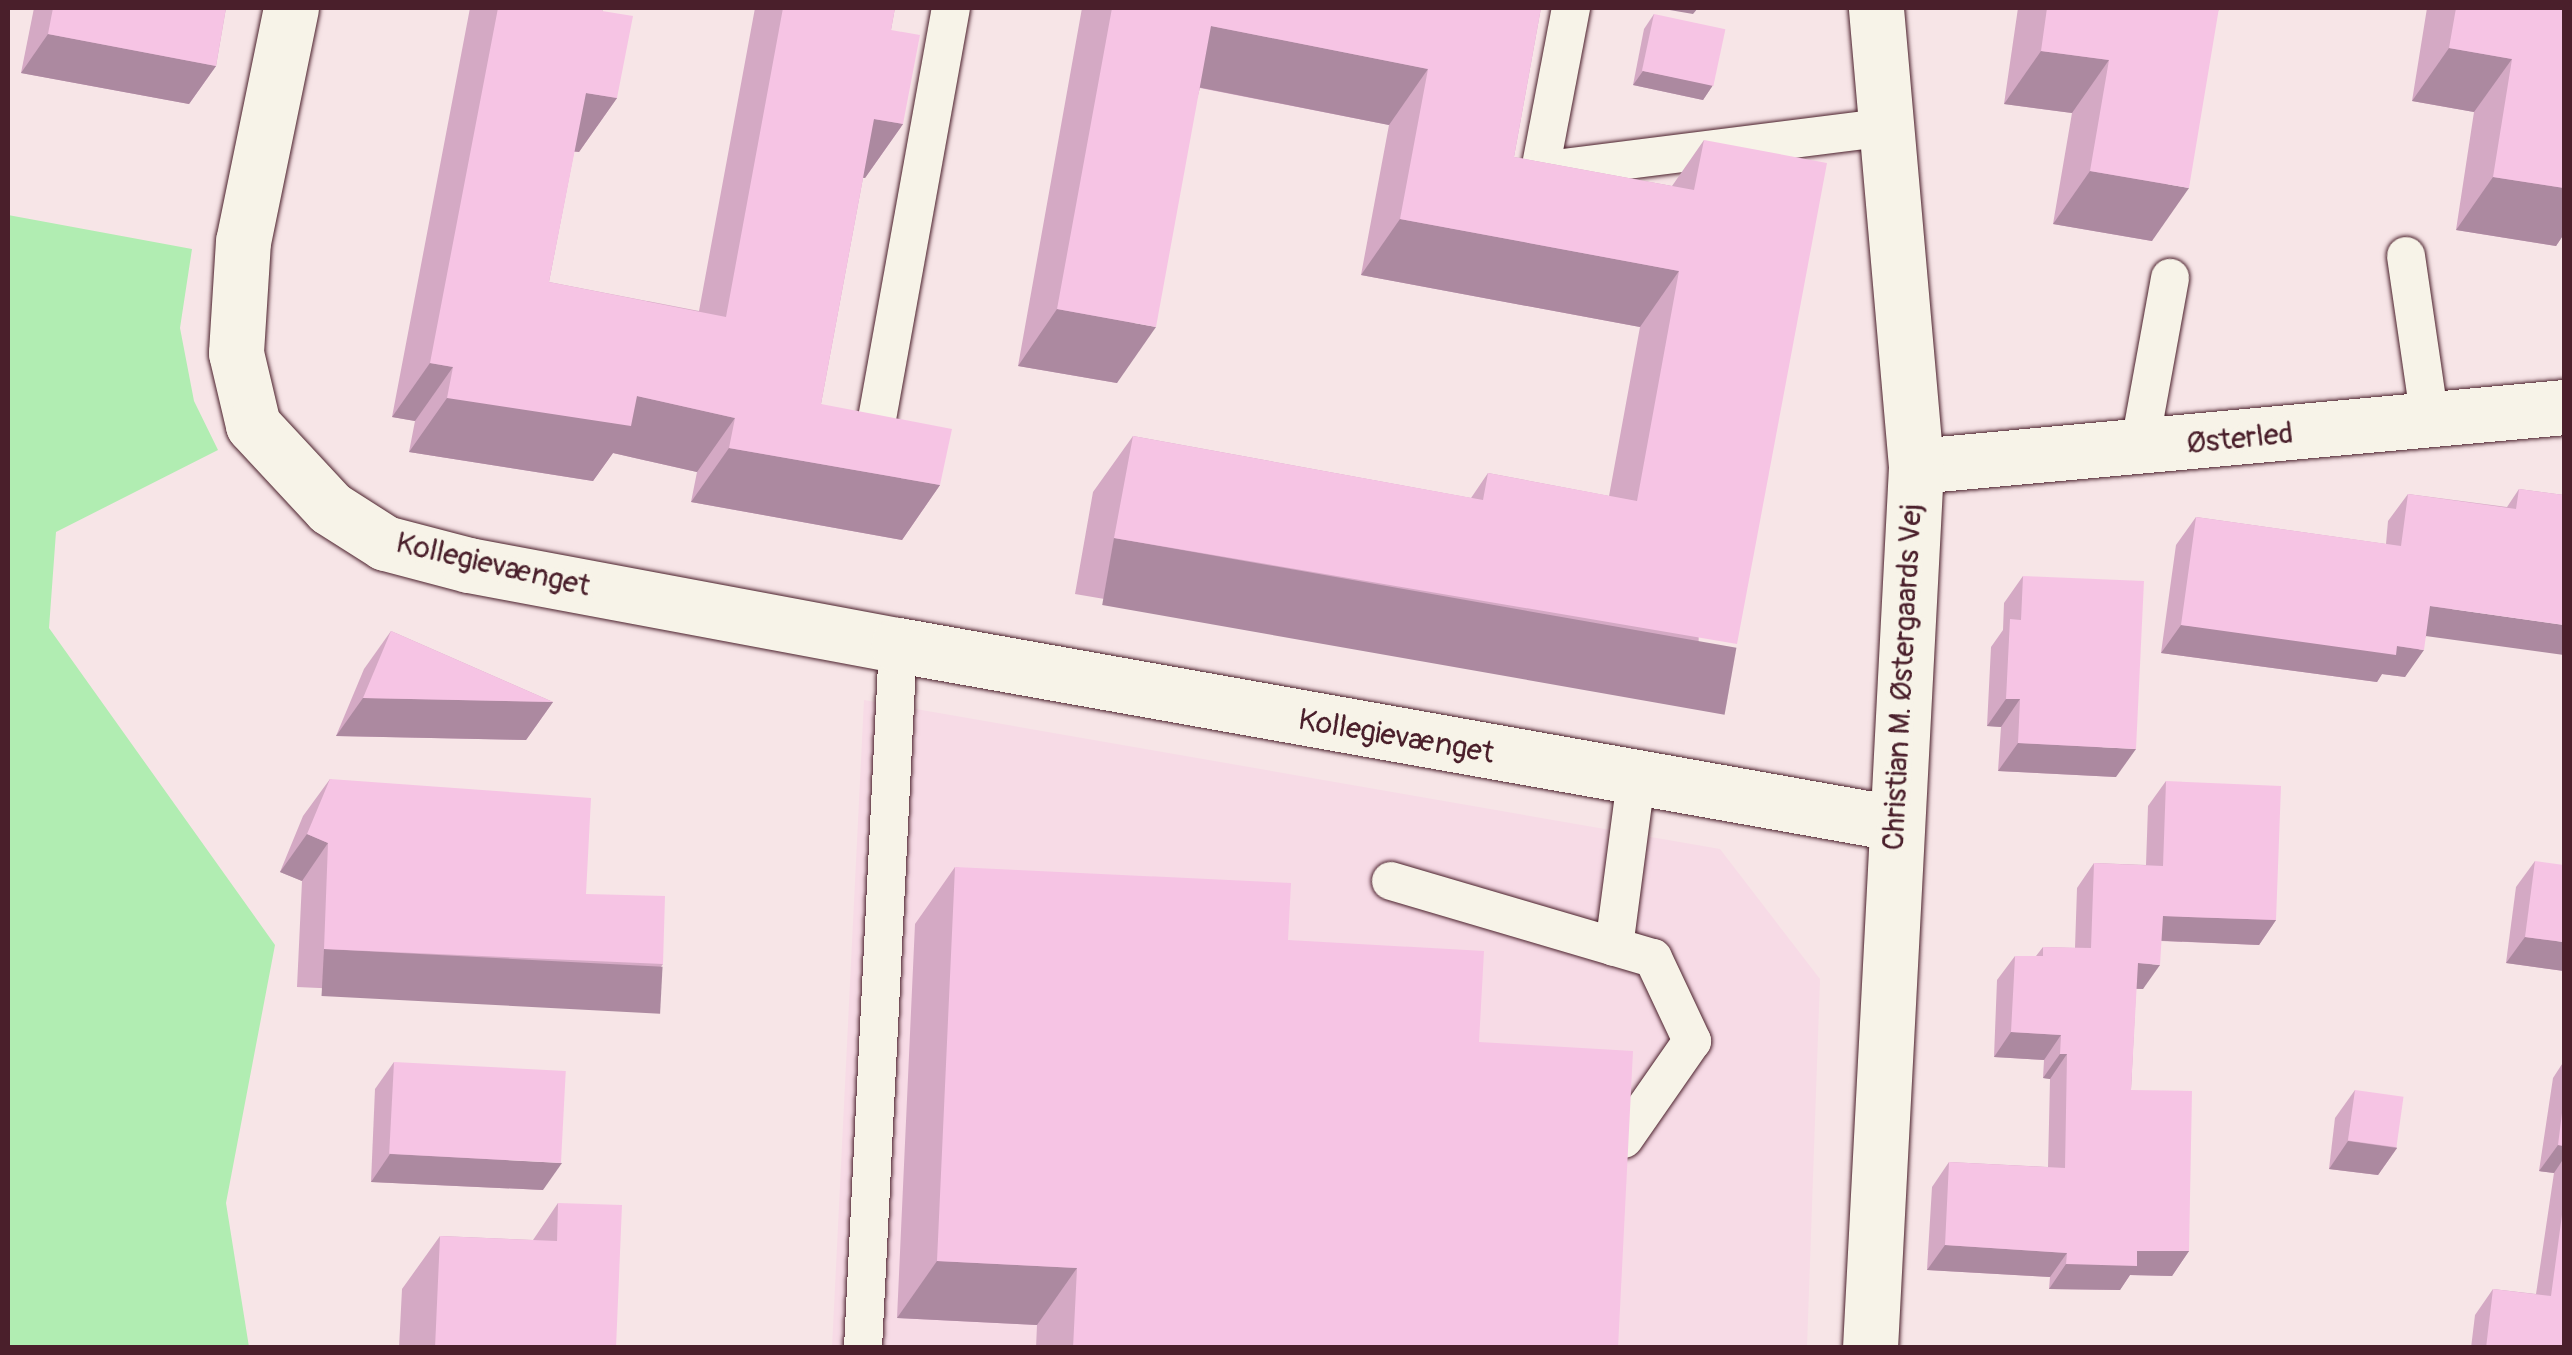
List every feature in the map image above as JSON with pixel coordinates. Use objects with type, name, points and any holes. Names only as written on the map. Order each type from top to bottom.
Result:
[{"type":"street","name":"Kollegievænget","points":[[292,8],[243,241],[236,352],[254,425],[330,508],[385,543],[469,565],[898,645],[1636,781],[1894,823]]},
{"type":"street","name":"Christian M. Østergaards Vej","points":[[1870,1348],[1894,823],[1916,466],[1876,8]]},
{"type":"street","name":"Østerled","points":[[1916,466],[2139,449],[2564,407]]},
{"type":"lane","points":[[875,430],[950,8]]},
{"type":"lane","points":[[1571,8],[1540,171],[1889,127]]},
{"type":"lane","points":[[2406,256],[2430,420]]},
{"type":"lane","points":[[2139,449],[2170,278]]},
{"type":"lane","points":[[863,1348],[898,645]]},
{"type":"lane","points":[[1614,947],[1636,781]]},
{"type":"lane","points":[[1391,881],[1653,958],[1692,1041],[1624,1139]]},
{"type":"shaded area","points":[[864,700],[1720,849],[1820,979],[1807,1347],[832,1348]]},
{"type":"green space","points":[[8,215],[192,249],[180,328],[194,401],[218,450],[56,532],[49,628],[275,945],[226,1203],[249,1347],[8,1347]]},
{"type":"building","points":[[53,8],[226,8],[216,66],[48,34]]},
{"type":"building","points":[[498,8],[602,8],[633,16],[617,98],[586,93],[549,282],[726,317],[783,8],[895,8],[891,30],[920,35],[903,124],[874,119],[821,404],[952,429],[940,485],[729,448],[735,418],[637,396],[631,426],[447,398],[453,367],[430,363]]},
{"type":"building","points":[[1112,8],[1541,8],[1514,157],[1694,190],[1704,140],[1827,163],[1737,644],[1114,538],[1133,436],[1483,500],[1488,473],[1637,501],[1679,271],[1400,219],[1428,69],[1211,26],[1156,327],[1057,309]]},
{"type":"building","points":[[2047,8],[2219,8],[2189,188],[2090,171],[2109,60],[2041,51]]},
{"type":"building","points":[[2456,8],[2564,8],[2564,188],[2493,177],[2512,59],[2449,48]]},
{"type":"building","points":[[1654,14],[1725,29],[1713,86],[1642,71]]},
{"type":"building","points":[[2519,489],[2564,495],[2564,625],[2430,606],[2424,650],[2397,646],[2396,655],[2181,625],[2196,517],[2401,546],[2408,494],[2516,509]]},
{"type":"building","points":[[2023,576],[2144,581],[2136,749],[2018,743],[2020,699],[2006,699],[2010,619],[2021,620]]},
{"type":"building","points":[[391,631],[553,702],[363,698]]},
{"type":"building","points":[[330,779],[591,798],[586,894],[665,896],[663,964],[324,949],[328,843],[307,834]]},
{"type":"building","points":[[2166,781],[2281,786],[2276,920],[2163,916],[2160,965],[2138,963],[2131,1090],[2192,1091],[2189,1251],[2137,1251],[2137,1266],[2066,1264],[2067,1253],[1945,1245],[1949,1162],[2065,1168],[2067,1054],[2060,1054],[2061,1035],[2011,1032],[2015,956],[2043,956],[2043,947],[2091,948],[2094,863],[2163,866]]},
{"type":"building","points":[[2535,861],[2564,865],[2564,942],[2525,937]]},
{"type":"building","points":[[955,867],[1291,883],[1288,940],[1484,951],[1479,1042],[1633,1051],[1618,1348],[1073,1348],[1077,1268],[937,1261]]},
{"type":"building","points":[[394,1062],[566,1071],[561,1163],[389,1154]]},
{"type":"building","points":[[2355,1090],[2404,1097],[2396,1147],[2348,1141]]},
{"type":"building","points":[[2564,1097],[2564,1146],[2558,1145]]},
{"type":"building","points":[[2564,1200],[2564,1348],[2486,1348],[2493,1289],[2551,1296]]},
{"type":"building","points":[[558,1203],[622,1205],[616,1348],[435,1348],[440,1236],[557,1241]]}]
